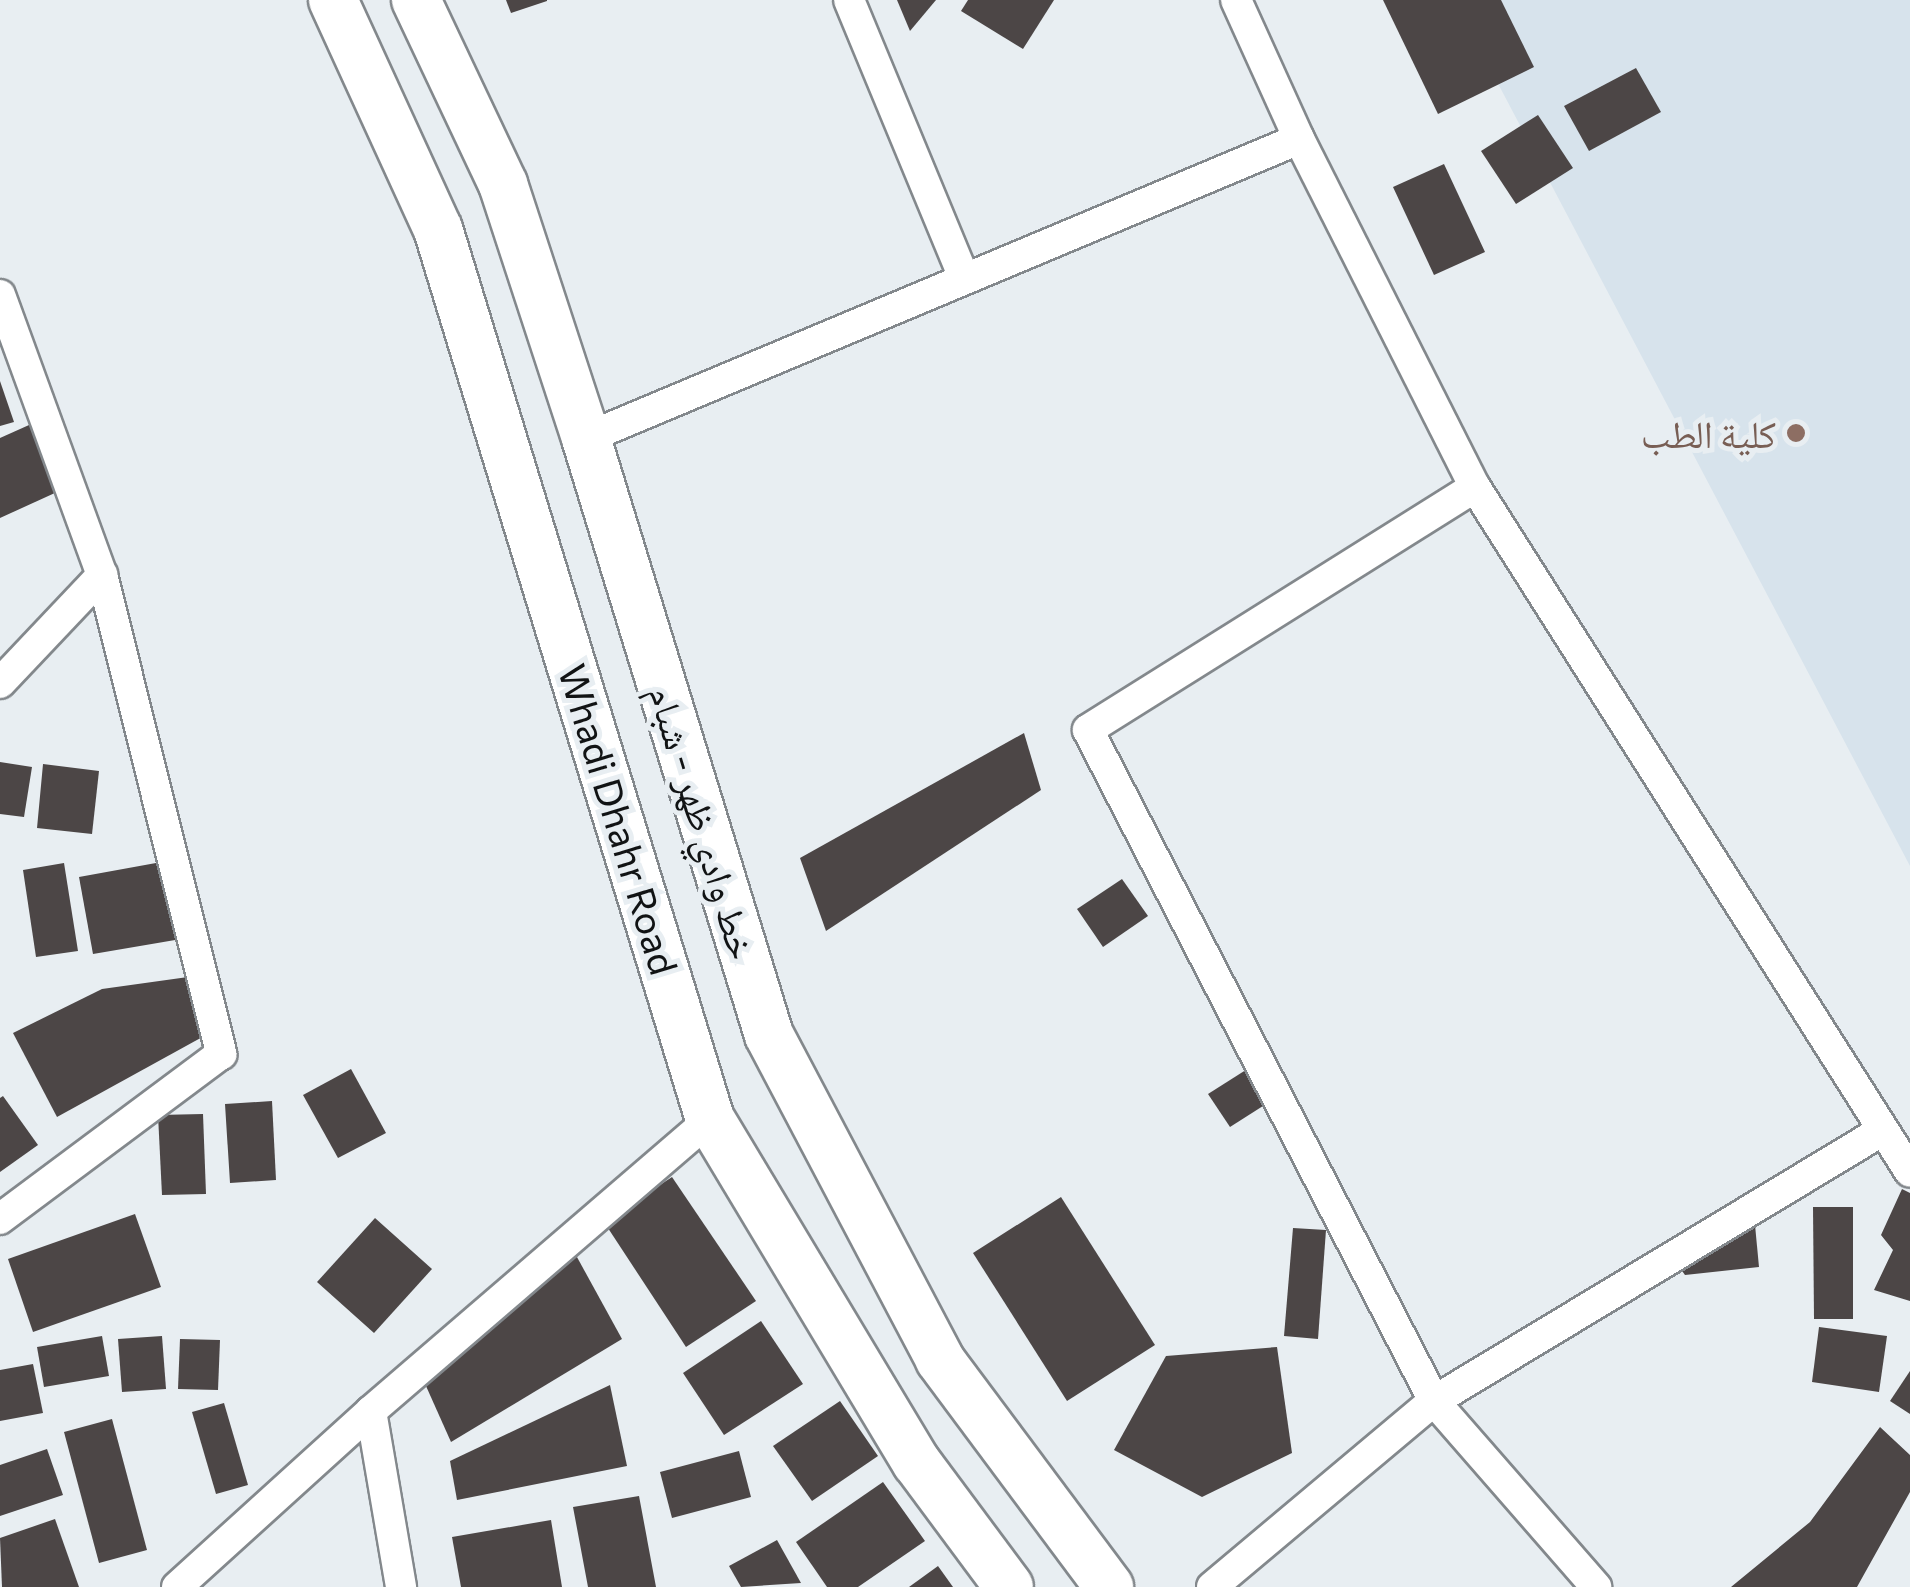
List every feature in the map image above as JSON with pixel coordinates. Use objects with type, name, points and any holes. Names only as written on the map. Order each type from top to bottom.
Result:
[{"type":"main road","name":"Whadi Dhahr Road","points":[[333,0],[438,229],[710,1119],[917,1463],[1008,1587]]},
{"type":"main road","name":"خط وادي ظهر - شبام","points":[[416,0],[503,184],[586,438],[769,1036],[940,1360],[1110,1587]]},
{"type":"street","points":[[849,0],[964,278]]},
{"type":"street","points":[[1236,0],[1299,139],[1476,486],[1910,1172]]},
{"type":"street","points":[[586,438],[1299,139]]},
{"type":"street","points":[[0,296],[102,576],[220,1054],[0,1219]]},
{"type":"street","points":[[1476,486],[1088,730],[1434,1400],[1596,1587]]},
{"type":"street","points":[[0,683],[102,576]]},
{"type":"street","points":[[177,1587],[370,1411],[710,1119]]},
{"type":"street","points":[[1212,1587],[1434,1400],[1883,1130]]},
{"type":"street","points":[[370,1411],[401,1587]]},
{"type":"shaded area","name":"كلية الطب","points":[[1454,0],[1910,0],[1910,866]]},
{"type":"building","points":[[506,0],[547,0],[547,1],[511,13]]},
{"type":"building","points":[[897,0],[936,0],[910,31]]},
{"type":"building","points":[[968,0],[1054,0],[1023,49],[961,11]]},
{"type":"building","points":[[1383,0],[1501,0],[1534,67],[1438,114]]},
{"type":"building","points":[[1636,68],[1661,112],[1589,151],[1564,106]]},
{"type":"building","points":[[1538,115],[1573,168],[1516,204],[1481,151]]},
{"type":"building","points":[[1444,164],[1485,252],[1434,275],[1393,187]]},
{"type":"building","points":[[0,381],[14,422],[0,426]]},
{"type":"building","points":[[38,421],[68,487],[0,518],[0,438]]},
{"type":"building","points":[[1024,733],[1041,790],[826,931],[800,858]]},
{"type":"building","points":[[0,762],[32,767],[24,817],[0,814]]},
{"type":"building","points":[[43,764],[99,771],[92,834],[37,828]]},
{"type":"building","points":[[167,861],[181,939],[93,954],[79,877]]},
{"type":"building","points":[[64,863],[78,951],[36,957],[23,870]]},
{"type":"building","points":[[1122,879],[1148,916],[1103,947],[1077,909]]},
{"type":"building","points":[[188,977],[206,1035],[57,1117],[13,1033],[102,989]]},
{"type":"building","points":[[1260,1061],[1282,1094],[1230,1127],[1208,1094]]},
{"type":"building","points":[[351,1069],[386,1133],[338,1158],[303,1095]]},
{"type":"building","points":[[3,1096],[38,1145],[0,1172],[0,1098]]},
{"type":"building","points":[[272,1101],[276,1180],[230,1183],[225,1104]]},
{"type":"building","points":[[203,1114],[206,1194],[162,1195],[158,1115]]},
{"type":"building","points":[[672,1177],[756,1301],[686,1347],[604,1222]]},
{"type":"building","points":[[1902,1189],[1910,1193],[1910,1301],[1874,1290],[1893,1250],[1881,1235]]},
{"type":"building","points":[[1061,1197],[1155,1345],[1067,1401],[973,1253]]},
{"type":"building","points":[[1753,1204],[1759,1267],[1685,1275],[1675,1261]]},
{"type":"building","points":[[1813,1207],[1853,1207],[1853,1319],[1814,1319]]},
{"type":"building","points":[[135,1214],[161,1287],[33,1332],[8,1259]]},
{"type":"building","points":[[375,1218],[432,1269],[374,1333],[317,1282]]},
{"type":"building","points":[[1293,1228],[1326,1230],[1318,1339],[1284,1336]]},
{"type":"building","points":[[572,1248],[622,1339],[451,1442],[426,1386]]},
{"type":"building","points":[[761,1321],[803,1384],[724,1435],[683,1373]]},
{"type":"building","points":[[1819,1327],[1887,1336],[1879,1392],[1812,1382]]},
{"type":"building","points":[[102,1336],[109,1376],[44,1387],[37,1347]]},
{"type":"building","points":[[162,1336],[166,1389],[122,1392],[118,1339]]},
{"type":"building","points":[[180,1339],[220,1340],[218,1390],[178,1389]]},
{"type":"building","points":[[1277,1347],[1292,1453],[1202,1497],[1114,1450],[1166,1356]]},
{"type":"building","points":[[33,1364],[43,1413],[0,1421],[0,1370]]},
{"type":"building","points":[[1910,1371],[1910,1414],[1890,1401]]},
{"type":"building","points":[[610,1385],[627,1466],[457,1500],[450,1461]]},
{"type":"building","points":[[840,1401],[878,1456],[812,1501],[773,1446]]},
{"type":"building","points":[[224,1403],[248,1485],[216,1494],[192,1412]]},
{"type":"building","points":[[112,1419],[147,1550],[99,1563],[64,1432]]},
{"type":"building","points":[[1880,1427],[1910,1455],[1910,1492],[1857,1587],[1731,1587],[1810,1522]]},
{"type":"building","points":[[47,1449],[63,1495],[0,1516],[0,1465]]},
{"type":"building","points":[[739,1451],[751,1497],[672,1518],[660,1472]]},
{"type":"building","points":[[883,1482],[925,1541],[858,1587],[827,1587],[796,1542]]},
{"type":"building","points":[[639,1496],[656,1587],[588,1587],[573,1507]]},
{"type":"building","points":[[55,1519],[79,1587],[2,1587],[0,1538]]},
{"type":"building","points":[[551,1520],[562,1587],[461,1587],[452,1537]]},
{"type":"building","points":[[777,1540],[801,1583],[741,1587],[729,1566]]},
{"type":"building","points":[[938,1566],[953,1587],[909,1587]]},
{"type":"place","name":"كلية الطب","points":[[1796,433]]}]
